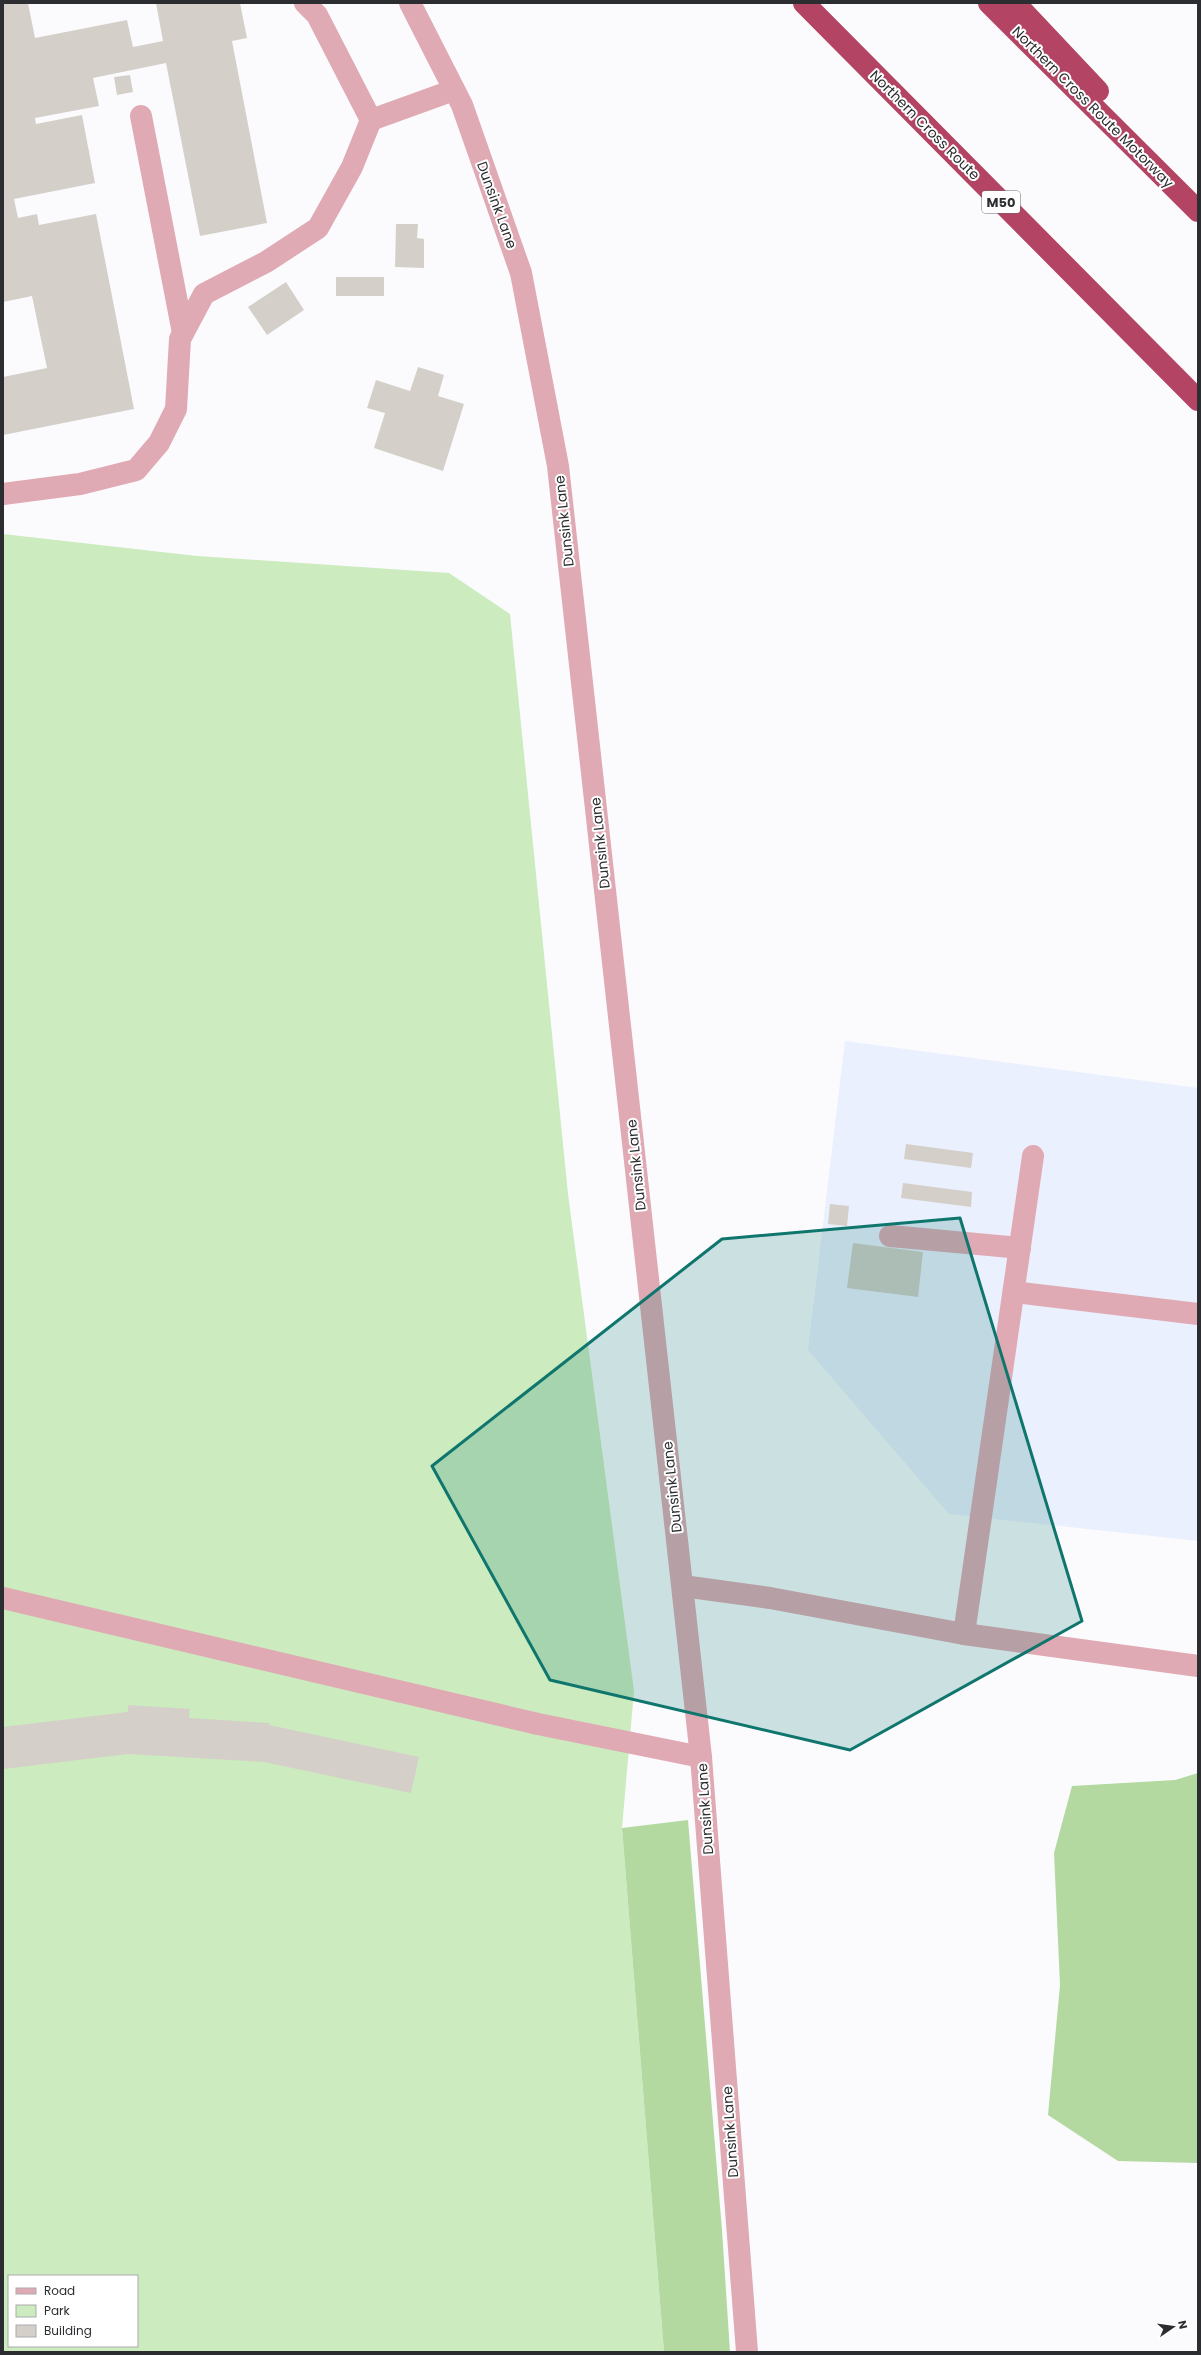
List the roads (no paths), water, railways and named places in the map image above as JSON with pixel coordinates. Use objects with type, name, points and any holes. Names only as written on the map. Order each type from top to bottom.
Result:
[{"type":"highway","name":"Northern Cross Route","points":[[804,3],[1198,400]]},
{"type":"highway","name":"Northern Cross Route Motorway","points":[[988,3],[1198,211]]},
{"type":"highway","points":[[1015,3],[1198,199]]},
{"type":"street","points":[[3,494],[80,484],[136,470],[159,443],[176,409],[180,338],[204,294],[266,262],[318,228],[352,168],[370,120],[317,15],[305,3]]},
{"type":"street","name":"Dunsink Lane","points":[[410,3],[462,105],[521,273],[558,466],[701,1757],[747,2352]]},
{"type":"street","points":[[370,120],[454,90]]},
{"type":"street","points":[[141,116],[183,333]]},
{"type":"street","points":[[964,1634],[1014,1292],[1032,1156]]},
{"type":"street","points":[[890,1236],[1020,1248]]},
{"type":"street","points":[[1014,1292],[1198,1314]]},
{"type":"street","points":[[682,1586],[770,1598],[964,1634],[1198,1666]]},
{"type":"street","points":[[3,1598],[538,1724],[701,1757]]}]
